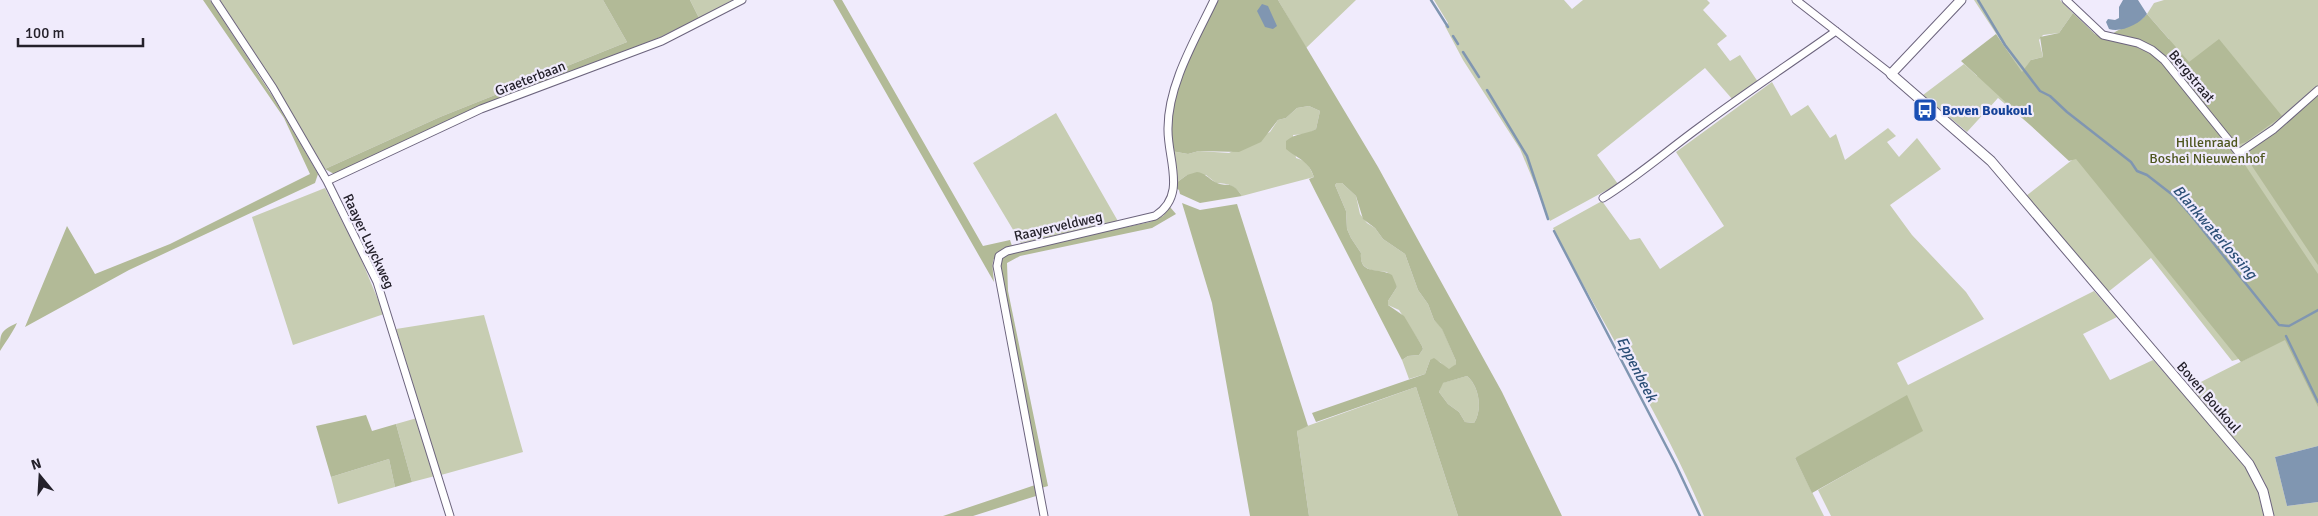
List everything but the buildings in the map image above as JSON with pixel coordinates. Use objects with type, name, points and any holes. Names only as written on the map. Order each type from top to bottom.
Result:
[{"type":"street","name":"Raayer Luyckweg","points":[[215,0],[273,88],[328,181],[377,282],[450,516]]},
{"type":"street","name":"Graeterbaan","points":[[328,181],[481,109],[662,41],[742,0]]},
{"type":"street","name":"Raayerveldweg","points":[[1044,516],[997,266],[999,256],[1007,251],[1156,216],[1165,210],[1174,189],[1168,125],[1175,89],[1184,61],[1214,0]]},
{"type":"street","name":"Boven Boukoul","points":[[1796,0],[1891,74],[1991,161],[2249,464],[2263,491],[2269,516]]},
{"type":"street","points":[[1891,74],[1961,0]]},
{"type":"street","name":"Bergstraat","points":[[2066,0],[2103,35],[2138,44],[2152,50],[2164,60],[2239,153],[2274,129],[2318,90]]},
{"type":"street","points":[[1603,198],[1631,180],[1717,114],[1836,31]]},
{"type":"green space","points":[[203,0],[210,0],[275,100],[318,174],[315,183],[129,270],[25,327],[67,226],[95,274],[170,244],[310,174],[284,118]]},
{"type":"green space","points":[[220,0],[603,0],[627,42],[440,117],[325,169],[264,67]]},
{"type":"green space","points":[[603,0],[690,0],[699,18],[656,39],[334,174],[325,169],[440,117],[627,42]]},
{"type":"green space","points":[[690,0],[733,0],[699,18]]},
{"type":"green space","points":[[833,0],[842,0],[983,246],[1010,240],[1012,246],[999,253],[994,260],[994,282]]},
{"type":"green space","points":[[1217,0],[1278,0],[1378,167],[1502,392],[1562,516],[1458,516],[1416,387],[1316,422],[1312,413],[1425,374],[1430,360],[1434,358],[1449,369],[1456,364],[1456,361],[1442,329],[1434,320],[1428,304],[1418,290],[1405,254],[1383,239],[1375,228],[1363,219],[1356,196],[1342,183],[1337,183],[1335,185],[1346,211],[1347,229],[1361,253],[1363,265],[1371,270],[1392,275],[1397,287],[1388,301],[1388,305],[1404,316],[1422,346],[1423,349],[1419,355],[1408,356],[1402,360],[1309,179],[1314,177],[1312,172],[1306,164],[1286,149],[1286,141],[1289,138],[1316,129],[1320,111],[1309,106],[1297,108],[1286,118],[1278,120],[1261,142],[1239,152],[1199,151],[1188,154],[1171,151],[1170,131],[1176,92],[1190,54]],"holes":[[[1467,376],[1477,392],[1479,405],[1474,423],[1465,422],[1459,412],[1448,404],[1439,392],[1443,383]]]},
{"type":"green space","points":[[1278,0],[1356,0],[1306,48]]},
{"type":"green space","points":[[1434,0],[1564,0],[1572,9],[1583,0],[1707,0],[1710,3],[1703,10],[1727,36],[1717,44],[1730,61],[1740,55],[1758,82],[1733,100],[1705,68],[1597,155],[1618,184],[1550,221],[1520,149],[1463,60],[1445,26],[1448,23]]},
{"type":"green space","name":"Hillenraad Boshei Nieuwenhof","points":[[1974,0],[2060,0],[2073,13],[2059,33],[2043,35],[2039,40],[2043,57],[2031,60],[2042,86],[2169,39],[2147,14],[2154,3],[2164,0],[2318,0],[2318,446],[2275,457],[2287,506],[2318,502],[2318,516],[2274,516],[2265,483],[2254,464],[2189,388],[2256,354],[2232,361],[2151,258],[2108,292],[2026,196],[2072,160],[1998,98],[1967,132],[1923,95],[1964,64],[1977,76],[2016,64]]},
{"type":"green space","name":"Hillenraad Boshei Nieuwenhof","points":[[2073,13],[2095,34],[2107,40],[2135,46],[2159,59],[2235,150],[2318,274],[2318,407],[2285,340],[2241,362],[2076,159],[2069,161],[1961,61],[1996,34],[2022,72],[2031,60],[2043,57],[2040,37],[2059,33]]},
{"type":"green space","points":[[2147,14],[2189,62],[2219,39],[2282,116],[2246,142],[2240,144],[2229,140],[2182,74],[2159,52],[2139,40],[2110,36],[2139,21]]},
{"type":"green space","points":[[1772,82],[1791,116],[1808,105],[1830,138],[1836,134],[1845,160],[1888,128],[1896,136],[1887,142],[1899,157],[1917,138],[1941,169],[1890,205],[1912,235],[1966,292],[1984,319],[1897,363],[1908,385],[2094,291],[2117,317],[2083,334],[2110,380],[2153,360],[2243,462],[2256,485],[2264,516],[1831,516],[1818,490],[1922,431],[1916,417],[1795,458],[1824,516],[1704,516],[1670,442],[1553,228],[1602,201],[1630,240],[1640,238],[1660,269],[1724,226],[1676,152]]},
{"type":"green space","points":[[2318,93],[2318,265],[2244,154]]},
{"type":"green space","points":[[1309,106],[1320,111],[1316,129],[1307,134],[1293,135],[1296,158],[1308,165],[1314,177],[1242,196],[1231,186],[1216,183],[1206,175],[1187,175],[1176,183],[1171,151],[1188,154],[1199,151],[1229,153],[1270,132],[1278,120],[1286,118],[1297,108]]},
{"type":"green space","points":[[1056,113],[1119,223],[1021,243],[973,163]]},
{"type":"green space","points":[[1197,172],[1219,184],[1234,187],[1242,196],[1200,203],[1180,194],[1176,188],[1176,183],[1187,175]]},
{"type":"green space","points":[[1342,183],[1356,196],[1360,214],[1367,223],[1375,228],[1383,239],[1405,254],[1418,290],[1428,304],[1434,320],[1442,328],[1456,361],[1456,364],[1451,369],[1446,369],[1440,362],[1430,360],[1425,374],[1409,379],[1402,360],[1408,356],[1419,355],[1423,349],[1422,346],[1399,310],[1388,305],[1388,301],[1397,287],[1387,272],[1372,270],[1362,263],[1361,253],[1347,229],[1346,211],[1335,185]]},
{"type":"green space","points":[[325,188],[359,254],[384,314],[293,345],[252,217]]},
{"type":"green space","points":[[1182,203],[1200,210],[1237,204],[1308,426],[1297,431],[1309,516],[1250,516],[1212,303]]},
{"type":"green space","points":[[1170,207],[1176,214],[1152,228],[1020,256],[1007,263],[1008,291],[1048,486],[1041,488],[999,266],[1000,262],[1006,255],[1018,250],[1150,222],[1163,216]]},
{"type":"green space","points":[[484,315],[523,452],[441,475],[396,329]]},
{"type":"green space","points":[[17,323],[11,334],[0,351],[2,333]]},
{"type":"green space","points":[[1467,376],[1477,392],[1478,398],[1479,405],[1474,423],[1465,422],[1459,412],[1448,404],[1439,392],[1442,383]]},
{"type":"green space","points":[[1416,387],[1458,516],[1309,516],[1297,431]]},
{"type":"green space","points":[[1907,395],[1923,431],[1812,493],[1795,458]]},
{"type":"green space","points":[[366,415],[372,431],[396,424],[412,482],[395,487],[389,459],[331,477],[316,426]]},
{"type":"green space","points":[[417,418],[435,476],[412,482],[396,424]]},
{"type":"green space","points":[[389,459],[395,487],[338,504],[331,477]]},
{"type":"green space","points":[[1035,485],[1036,496],[973,516],[943,516]]},
{"type":"water","points":[[2123,0],[2138,0],[2147,14],[2130,27],[2119,30],[2109,29],[2106,22],[2108,19],[2115,20],[2119,18],[2119,7]]},
{"type":"water","points":[[1262,4],[1268,6],[1277,26],[1273,29],[1265,27],[1257,11]]},
{"type":"water","points":[[2318,446],[2318,502],[2287,506],[2275,457]]},
{"type":"waterway","name":"Eppenbeek","points":[[1431,0],[1448,27]]},
{"type":"waterway","name":"Blankwaterlossing","points":[[1978,0],[2005,45],[2040,91],[2050,96],[2067,112],[2131,162],[2137,171],[2147,175],[2174,196],[2279,325],[2289,326],[2318,310]]},
{"type":"waterway","name":"Eppenbeek","points":[[1453,36],[1458,44]]},
{"type":"waterway","name":"Eppenbeek","points":[[1463,52],[1479,77]]},
{"type":"waterway","name":"Eppenbeek","points":[[1487,90],[1527,156],[1548,219]]},
{"type":"waterway","name":"Eppenbeek","points":[[1554,231],[1676,465],[1700,516]]},
{"type":"waterway","points":[[2286,336],[2318,402]]},
{"type":"place","name":"Boven Boukoul","points":[[1925,110]]}]
